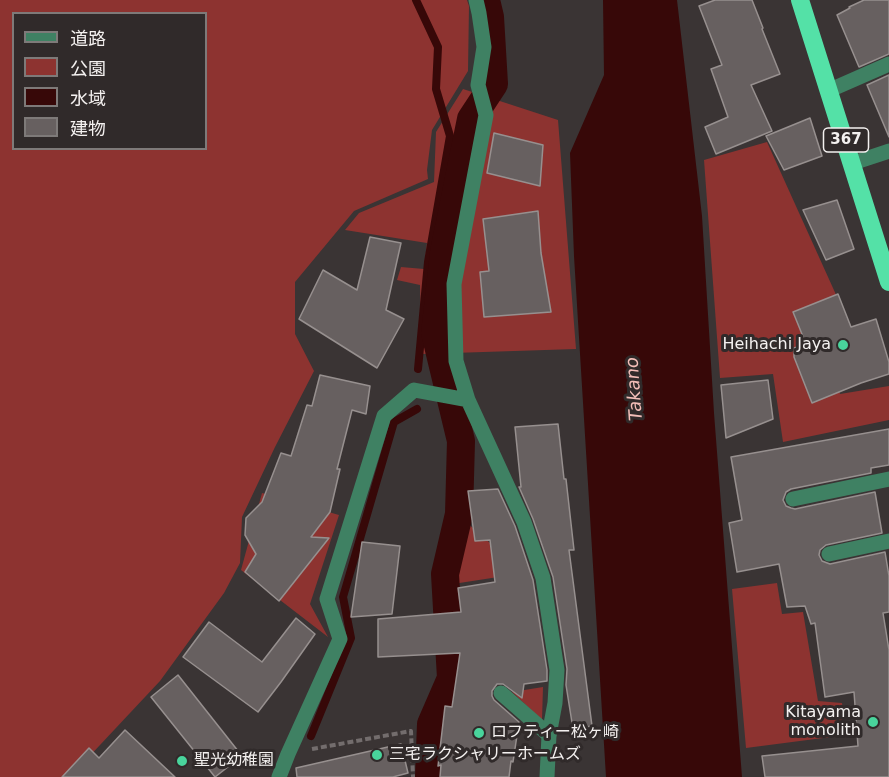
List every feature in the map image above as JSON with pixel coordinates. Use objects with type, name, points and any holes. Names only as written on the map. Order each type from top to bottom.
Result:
[{"type":"highway","name":"367","points":[[800,0],[889,282]]},
{"type":"street","points":[[476,0],[484,47],[478,85],[486,115],[454,284],[456,361],[462,399],[524,522],[543,578],[556,670],[547,777]]},
{"type":"street","points":[[830,90],[889,64]]},
{"type":"street","points":[[853,163],[889,151]]},
{"type":"street","points":[[279,777],[340,639],[327,599],[384,416],[414,390],[462,399]]},
{"type":"street","points":[[793,499],[889,479]]},
{"type":"street","points":[[829,554],[889,541]]},
{"type":"street","points":[[501,693],[549,735]]},
{"type":"path","points":[[288,754],[411,731],[413,777]]},
{"type":"green space","points":[[0,0],[467,0],[469,6],[468,71],[432,130],[428,179],[354,211],[295,282],[295,334],[314,371],[242,517],[240,563],[224,593],[160,681],[70,777],[0,777]]},
{"type":"green space","points":[[463,89],[558,120],[576,349],[422,354],[420,285],[397,280],[401,267],[424,269],[427,243],[345,230],[359,213],[434,182],[436,132]]},
{"type":"green space","points":[[767,142],[847,319],[820,327],[840,394],[889,386],[889,420],[783,442],[773,374],[720,378],[704,160]]},
{"type":"green space","points":[[262,493],[339,515],[310,604],[328,637],[241,570]]},
{"type":"green space","points":[[465,521],[524,573],[453,584]]},
{"type":"green space","points":[[777,583],[782,614],[803,612],[818,701],[842,703],[846,735],[746,748],[732,589]]},
{"type":"green space","points":[[543,687],[542,720],[512,692]]},
{"type":"water","name":"Takano","points":[[603,0],[677,0],[702,216],[714,413],[742,777],[606,777],[574,256],[570,153],[604,75]]},
{"type":"building","points":[[715,0],[752,0],[780,74],[751,85],[772,131],[716,154],[705,127],[728,117],[711,69],[722,65],[699,6]]},
{"type":"building","points":[[864,0],[889,0],[889,54],[859,67],[837,15]]},
{"type":"building","points":[[889,75],[889,137],[867,85]]},
{"type":"building","points":[[810,118],[822,156],[784,170],[766,136]]},
{"type":"building","points":[[494,133],[543,145],[540,186],[487,173]]},
{"type":"building","points":[[837,200],[854,249],[826,260],[803,210]]},
{"type":"building","points":[[538,211],[541,253],[551,312],[484,317],[480,272],[489,271],[483,219]]},
{"type":"building","points":[[370,237],[401,243],[386,310],[404,319],[377,368],[299,319],[323,270],[357,290]]},
{"type":"building","name":"Heihachi Jaya","points":[[838,294],[851,327],[876,319],[889,362],[889,374],[812,403],[794,357],[794,348],[806,344],[793,312]]},
{"type":"building","points":[[320,375],[370,386],[366,414],[352,410],[337,469],[340,469],[330,512],[311,537],[329,538],[279,601],[245,572],[256,554],[245,535],[246,518],[262,502],[281,453],[291,456],[307,405],[312,406]]},
{"type":"building","points":[[768,380],[773,419],[726,438],[721,385]]},
{"type":"building","points":[[558,424],[574,550],[569,550],[592,726],[573,729],[566,685],[567,669],[553,577],[519,487],[521,487],[515,427]]},
{"type":"building","points":[[889,429],[889,465],[871,468],[871,473],[791,489],[786,492],[783,500],[786,506],[795,509],[875,492],[882,533],[826,545],[820,550],[819,555],[822,561],[830,564],[885,552],[889,576],[889,612],[883,613],[889,650],[889,777],[765,777],[762,756],[858,746],[854,692],[825,697],[815,623],[811,624],[805,606],[787,607],[779,564],[737,572],[729,523],[742,520],[731,457]]},
{"type":"building","points":[[498,489],[515,526],[533,580],[547,681],[524,684],[522,698],[503,684],[497,684],[492,691],[494,700],[519,722],[509,777],[440,777],[441,765],[438,766],[445,706],[452,707],[460,653],[378,657],[378,619],[461,612],[458,588],[495,582],[490,540],[475,541],[468,491]]},
{"type":"building","points":[[362,542],[400,546],[392,614],[351,617]]},
{"type":"building","points":[[296,618],[315,634],[258,712],[183,657],[209,622],[262,662]]},
{"type":"building","points":[[178,675],[242,756],[215,777],[151,697]]},
{"type":"building","points":[[125,730],[175,777],[62,777],[89,748],[99,758]]},
{"type":"building","name":"三宅ラクシャリーホームズ","points":[[401,744],[408,773],[393,777],[297,777],[296,768]]},
{"type":"waterway","points":[[416,0],[438,47],[436,89],[450,136],[428,262],[418,369]]},
{"type":"waterway","points":[[429,777],[431,724],[451,678],[445,574],[459,514],[461,441],[435,333],[444,252],[471,119],[494,84],[490,17],[486,0]]},
{"type":"waterway","points":[[311,736],[351,638],[343,597],[394,422],[417,409]]},
{"type":"place","name":"Heihachi Jaya","points":[[843,345]]},
{"type":"place","name":"Kitayama monolith","points":[[873,722]]},
{"type":"place","name":"ロフティー松ヶ崎","points":[[479,733]]},
{"type":"place","name":"三宅ラクシャリーホームズ","points":[[377,755]]},
{"type":"place","name":"聖光幼稚園","points":[[182,761]]}]
